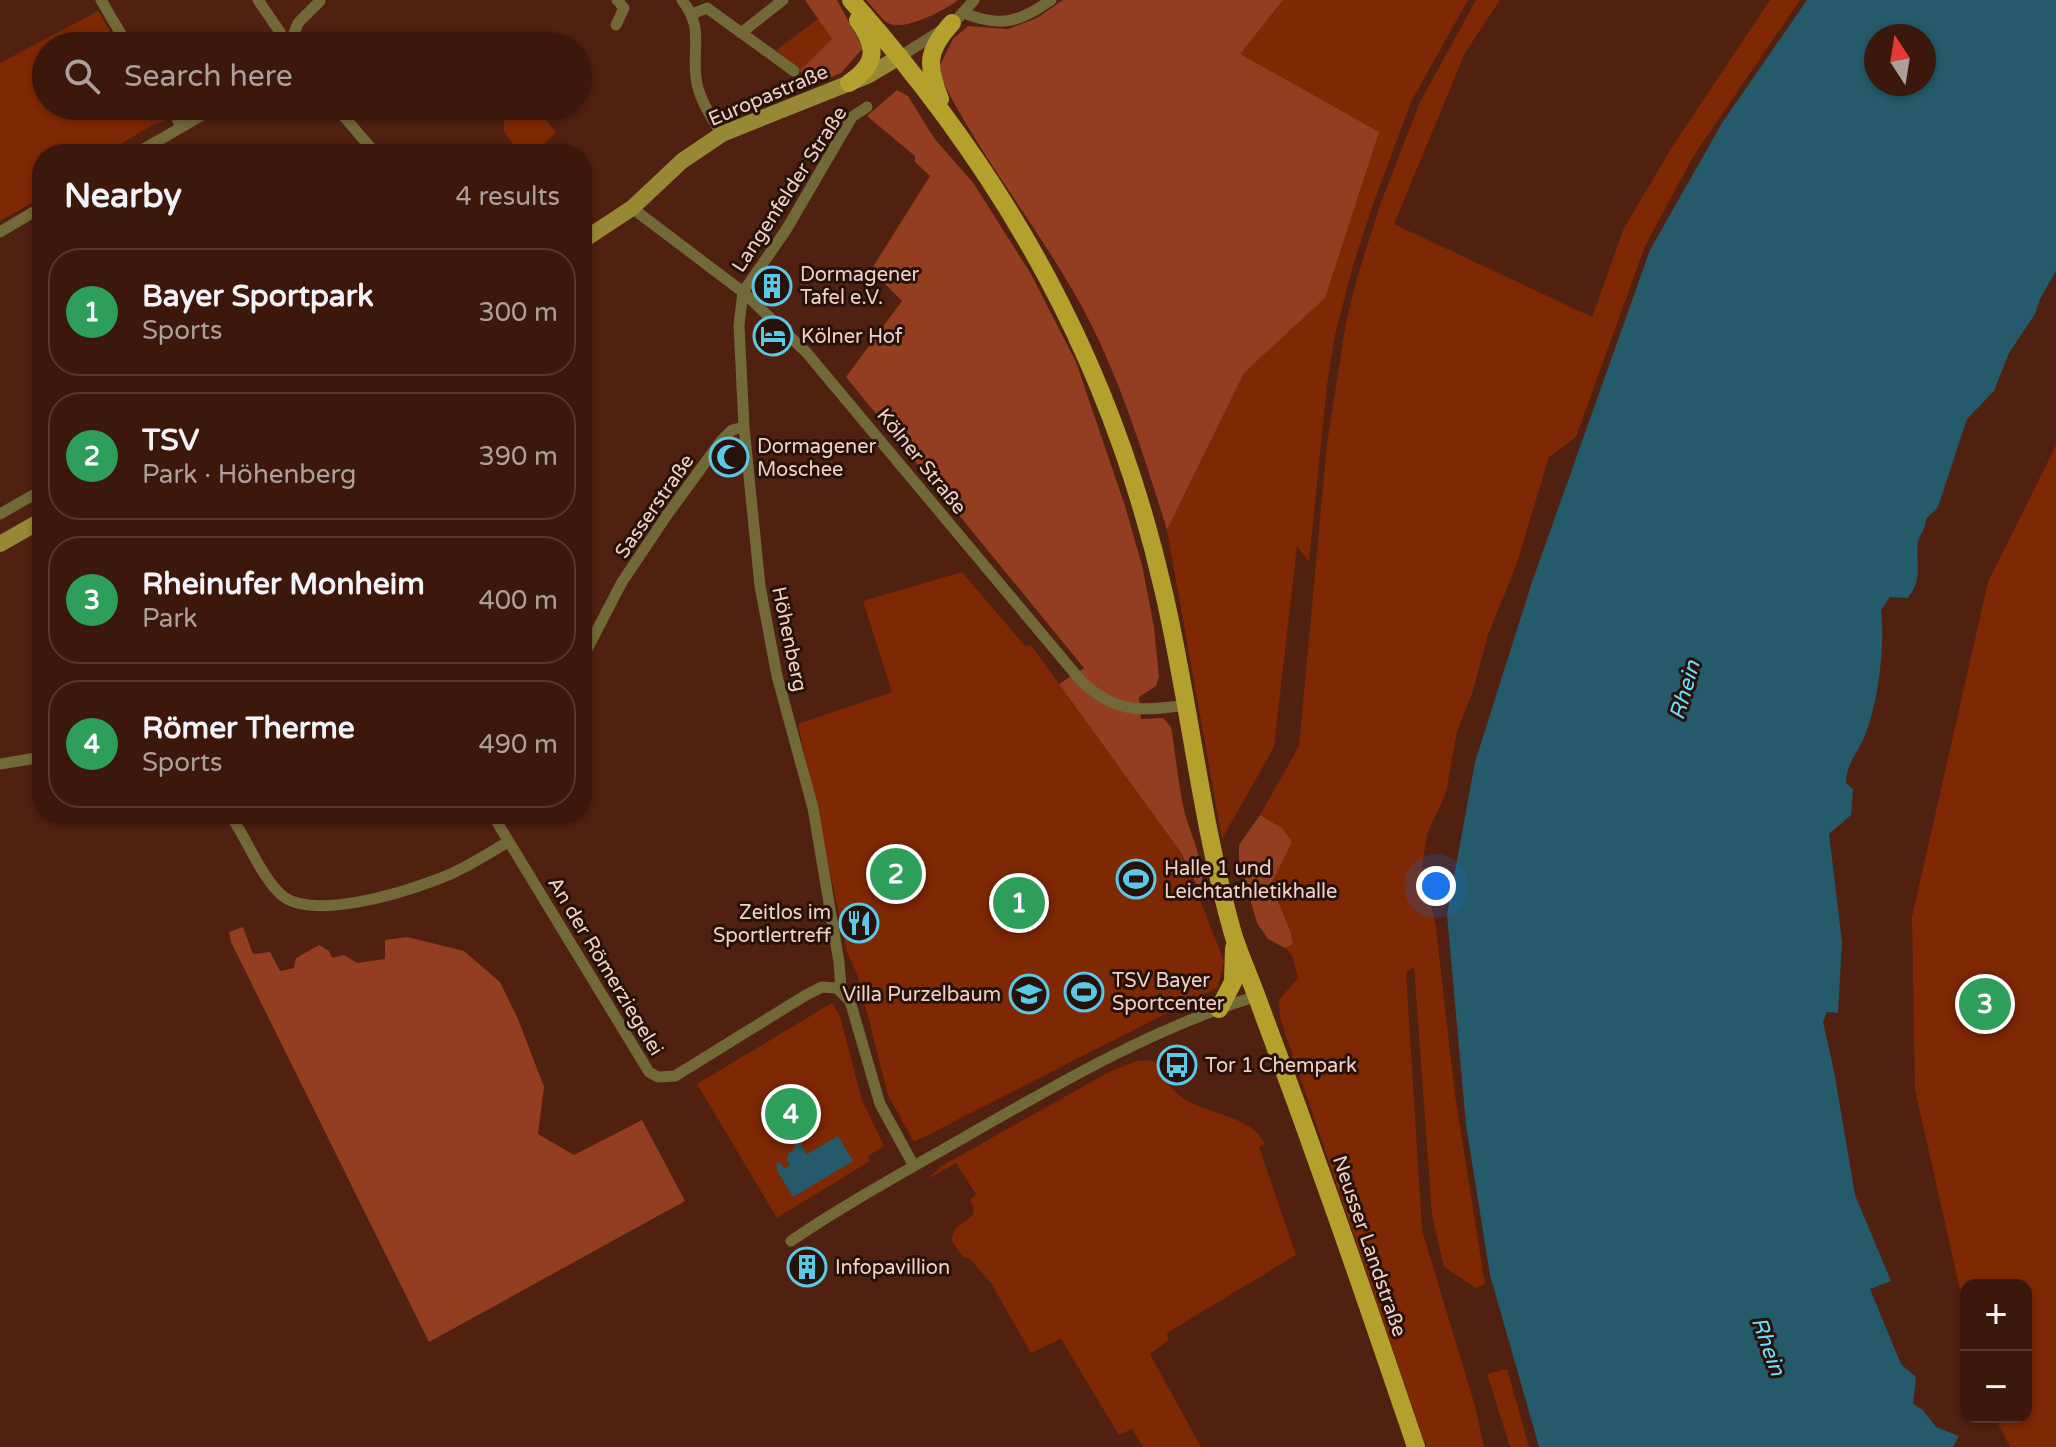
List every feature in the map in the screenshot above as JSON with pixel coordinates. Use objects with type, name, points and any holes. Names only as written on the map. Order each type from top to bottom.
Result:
[{"type":"main road","points":[[850,0],[901,56],[949,119],[1037,255],[1097,377],[1151,537],[1201,798],[1234,938],[1233,982],[1219,1009]]},
{"type":"main road","points":[[849,83],[867,68],[872,46],[850,0]]},
{"type":"main road","points":[[949,119],[930,66],[936,39],[958,18]]},
{"type":"main road","name":"Europastraße","points":[[592,234],[632,208],[682,161],[722,134],[879,70],[901,56]]},
{"type":"main road","points":[[0,544],[32,526]]},
{"type":"main road","name":"Neusser Landstraße","points":[[1234,938],[1416,1447]]},
{"type":"street","points":[[101,0],[120,32]]},
{"type":"street","points":[[258,0],[280,32]]},
{"type":"street","points":[[616,25],[624,8],[617,0]]},
{"type":"street","points":[[682,0],[696,25],[696,81],[722,134]]},
{"type":"street","points":[[741,33],[783,0]]},
{"type":"street","points":[[901,56],[958,18],[974,0]]},
{"type":"street","points":[[958,18],[996,23],[1014,20],[1032,13],[1051,0]]},
{"type":"street","points":[[294,32],[298,23],[320,1]]},
{"type":"street","points":[[692,14],[711,4],[741,33],[794,71]]},
{"type":"street","name":"Langenfelder Straße","points":[[743,292],[786,230],[852,117],[867,107]]},
{"type":"street","points":[[178,120],[181,127]]},
{"type":"street","points":[[152,144],[193,120]]},
{"type":"street","points":[[347,120],[367,144]]},
{"type":"street","name":"Kölner Straße","points":[[632,208],[743,292],[806,352],[1090,689],[1111,704],[1124,708],[1185,705]]},
{"type":"street","points":[[0,232],[32,213]]},
{"type":"street","name":"Höhenberg","points":[[743,292],[739,325],[744,427],[760,586],[777,676],[813,808],[841,989]]},
{"type":"street","name":"Sasserstraße","points":[[592,640],[622,582],[667,515],[721,441],[732,430],[744,427]]},
{"type":"street","points":[[0,514],[32,496]]},
{"type":"street","points":[[0,764],[32,759]]},
{"type":"street","points":[[236,824],[280,894],[304,905],[347,903],[433,881],[508,842]]},
{"type":"street","name":"An der Römerziegelei","points":[[498,824],[642,1063],[658,1077],[675,1076],[817,990],[831,986],[841,989]]},
{"type":"street","points":[[841,989],[857,1016],[880,1104],[914,1166]]},
{"type":"street","points":[[791,1241],[914,1166],[1097,1062],[1219,1009],[1257,996]]},
{"type":"shaded area","points":[[805,0],[837,0],[863,48],[841,73],[816,84],[800,71],[832,39]]},
{"type":"shaded area","points":[[866,0],[958,0],[924,19],[895,25],[885,21]]},
{"type":"shaded area","points":[[1063,0],[1283,0],[1240,54],[1379,132],[1325,298],[1244,373],[1167,530],[1124,399],[1091,324],[1055,261],[975,138],[939,74],[939,67],[953,39],[968,26],[1008,29],[1037,18]]},
{"type":"shaded area","points":[[1283,0],[1468,0],[1411,102],[1353,266],[1335,335],[1327,385],[1309,562],[1297,546],[1274,747],[1222,839],[1167,530],[1244,373],[1325,298],[1239,54]]},
{"type":"shaded area","points":[[1476,0],[1500,0],[1465,53],[1394,224],[1592,317],[1624,228],[1672,147],[1770,0],[1800,0],[1693,157],[1645,246],[1576,437],[1549,457],[1516,566],[1488,635],[1472,694],[1457,731],[1446,793],[1427,834],[1422,867],[1436,927],[1455,1095],[1485,1284],[1476,1288],[1444,1267],[1432,1215],[1414,967],[1406,972],[1422,1230],[1475,1406],[1484,1447],[1426,1447],[1280,1018],[1279,1000],[1298,978],[1292,956],[1285,948],[1293,944],[1291,933],[1271,884],[1282,828],[1260,815],[1299,746],[1327,444],[1346,322],[1357,278],[1380,205],[1420,102]]},
{"type":"shaded area","points":[[98,11],[111,32],[58,32]]},
{"type":"shaded area","points":[[818,19],[832,39],[800,71],[776,50]]},
{"type":"shaded area","points":[[32,46],[32,120],[165,121],[121,144],[32,144],[32,203],[0,221],[0,63]]},
{"type":"shaded area","points":[[897,90],[908,96],[934,138],[974,184],[1031,274],[1076,362],[1142,565],[1154,627],[1159,677],[1156,686],[1139,697],[1141,719],[1163,718],[1171,727],[1185,814],[1201,865],[1200,893],[1182,854],[1059,684],[1084,668],[846,377],[902,301],[871,270],[930,176],[915,162],[915,156],[867,116]]},
{"type":"shaded area","points":[[504,120],[546,120],[556,133],[542,144],[512,144],[504,131]]},
{"type":"shaded area","points":[[2056,445],[2056,1447],[2010,1447],[1998,1423],[2032,1423],[2032,1279],[1960,1279],[1960,1289],[1915,1090],[1912,917],[1988,582]]},
{"type":"shaded area","points":[[962,572],[1025,646],[1031,645],[1182,854],[1224,961],[1218,987],[914,1142],[888,1095],[857,974],[847,952],[798,724],[892,692],[863,601]]},
{"type":"shaded area","points":[[1260,815],[1282,828],[1292,842],[1271,884],[1291,933],[1293,944],[1285,948],[1268,939],[1257,923],[1239,861],[1239,845]]},
{"type":"shaded area","points":[[243,927],[253,954],[270,952],[280,971],[294,968],[296,958],[319,945],[329,951],[332,958],[344,955],[357,963],[385,959],[385,940],[407,937],[464,951],[500,982],[518,1019],[544,1087],[538,1134],[574,1155],[642,1120],[685,1201],[429,1342],[231,942],[229,932]]},
{"type":"shaded area","points":[[832,1003],[840,1016],[862,1100],[884,1146],[868,1156],[870,1161],[777,1218],[697,1084]]},
{"type":"shaded area","points":[[1154,1060],[1161,1076],[1164,1075],[1172,1089],[1184,1099],[1244,1123],[1265,1144],[1259,1147],[1296,1255],[1167,1333],[1169,1340],[1150,1354],[1201,1447],[1143,1447],[1132,1429],[1119,1435],[1061,1339],[1031,1353],[991,1283],[969,1258],[963,1257],[951,1239],[956,1228],[973,1215],[970,1200],[976,1194],[956,1163],[928,1179],[940,1167],[1107,1073],[1136,1061]]},
{"type":"shaded area","points":[[1507,1369],[1529,1447],[1510,1447],[1487,1374]]},
{"type":"water","name":"Rhein","points":[[1807,0],[2056,0],[2056,271],[2035,314],[2009,353],[1994,391],[1967,419],[1938,507],[1926,519],[1919,539],[1917,577],[1913,590],[1908,598],[1890,597],[1881,610],[1881,654],[1875,702],[1847,776],[1846,783],[1853,789],[1851,815],[1829,834],[1842,942],[1838,1013],[1827,1012],[1823,1022],[1855,1195],[1891,1281],[1870,1289],[1901,1364],[1916,1377],[1913,1404],[1923,1410],[1936,1427],[1959,1436],[1953,1447],[1539,1447],[1490,1275],[1466,1125],[1447,915],[1475,762],[1532,582],[1650,250],[1722,123]]},
{"type":"water","points":[[838,1136],[853,1161],[793,1197],[776,1164],[779,1162],[785,1168],[790,1165],[787,1160],[789,1153],[799,1140],[807,1154]]},
{"type":"place","name":"Dormagener Tafel e.V.","points":[[772,286]]},
{"type":"place","name":"Kölner Hof","points":[[773,336]]},
{"type":"place","name":"Dormagener Moschee","points":[[729,457]]},
{"type":"place","name":"TSV","points":[[896,874]]},
{"type":"place","name":"Halle 1 und Leichtathletikhalle","points":[[1136,879]]},
{"type":"place","name":"Bayer Sportpark","points":[[1019,903]]},
{"type":"place","name":"Zeitlos im Sportlertreff","points":[[859,923]]},
{"type":"place","name":"TSV Bayer Sportcenter","points":[[1084,992]]},
{"type":"place","name":"Villa Purzelbaum","points":[[1029,994]]},
{"type":"place","name":"Rheinufer Monheim","points":[[1985,1004]]},
{"type":"place","name":"Tor 1 Chempark","points":[[1177,1065]]},
{"type":"place","name":"Römer Therme","points":[[791,1114]]},
{"type":"place","name":"Infopavillion","points":[[807,1267]]}]
